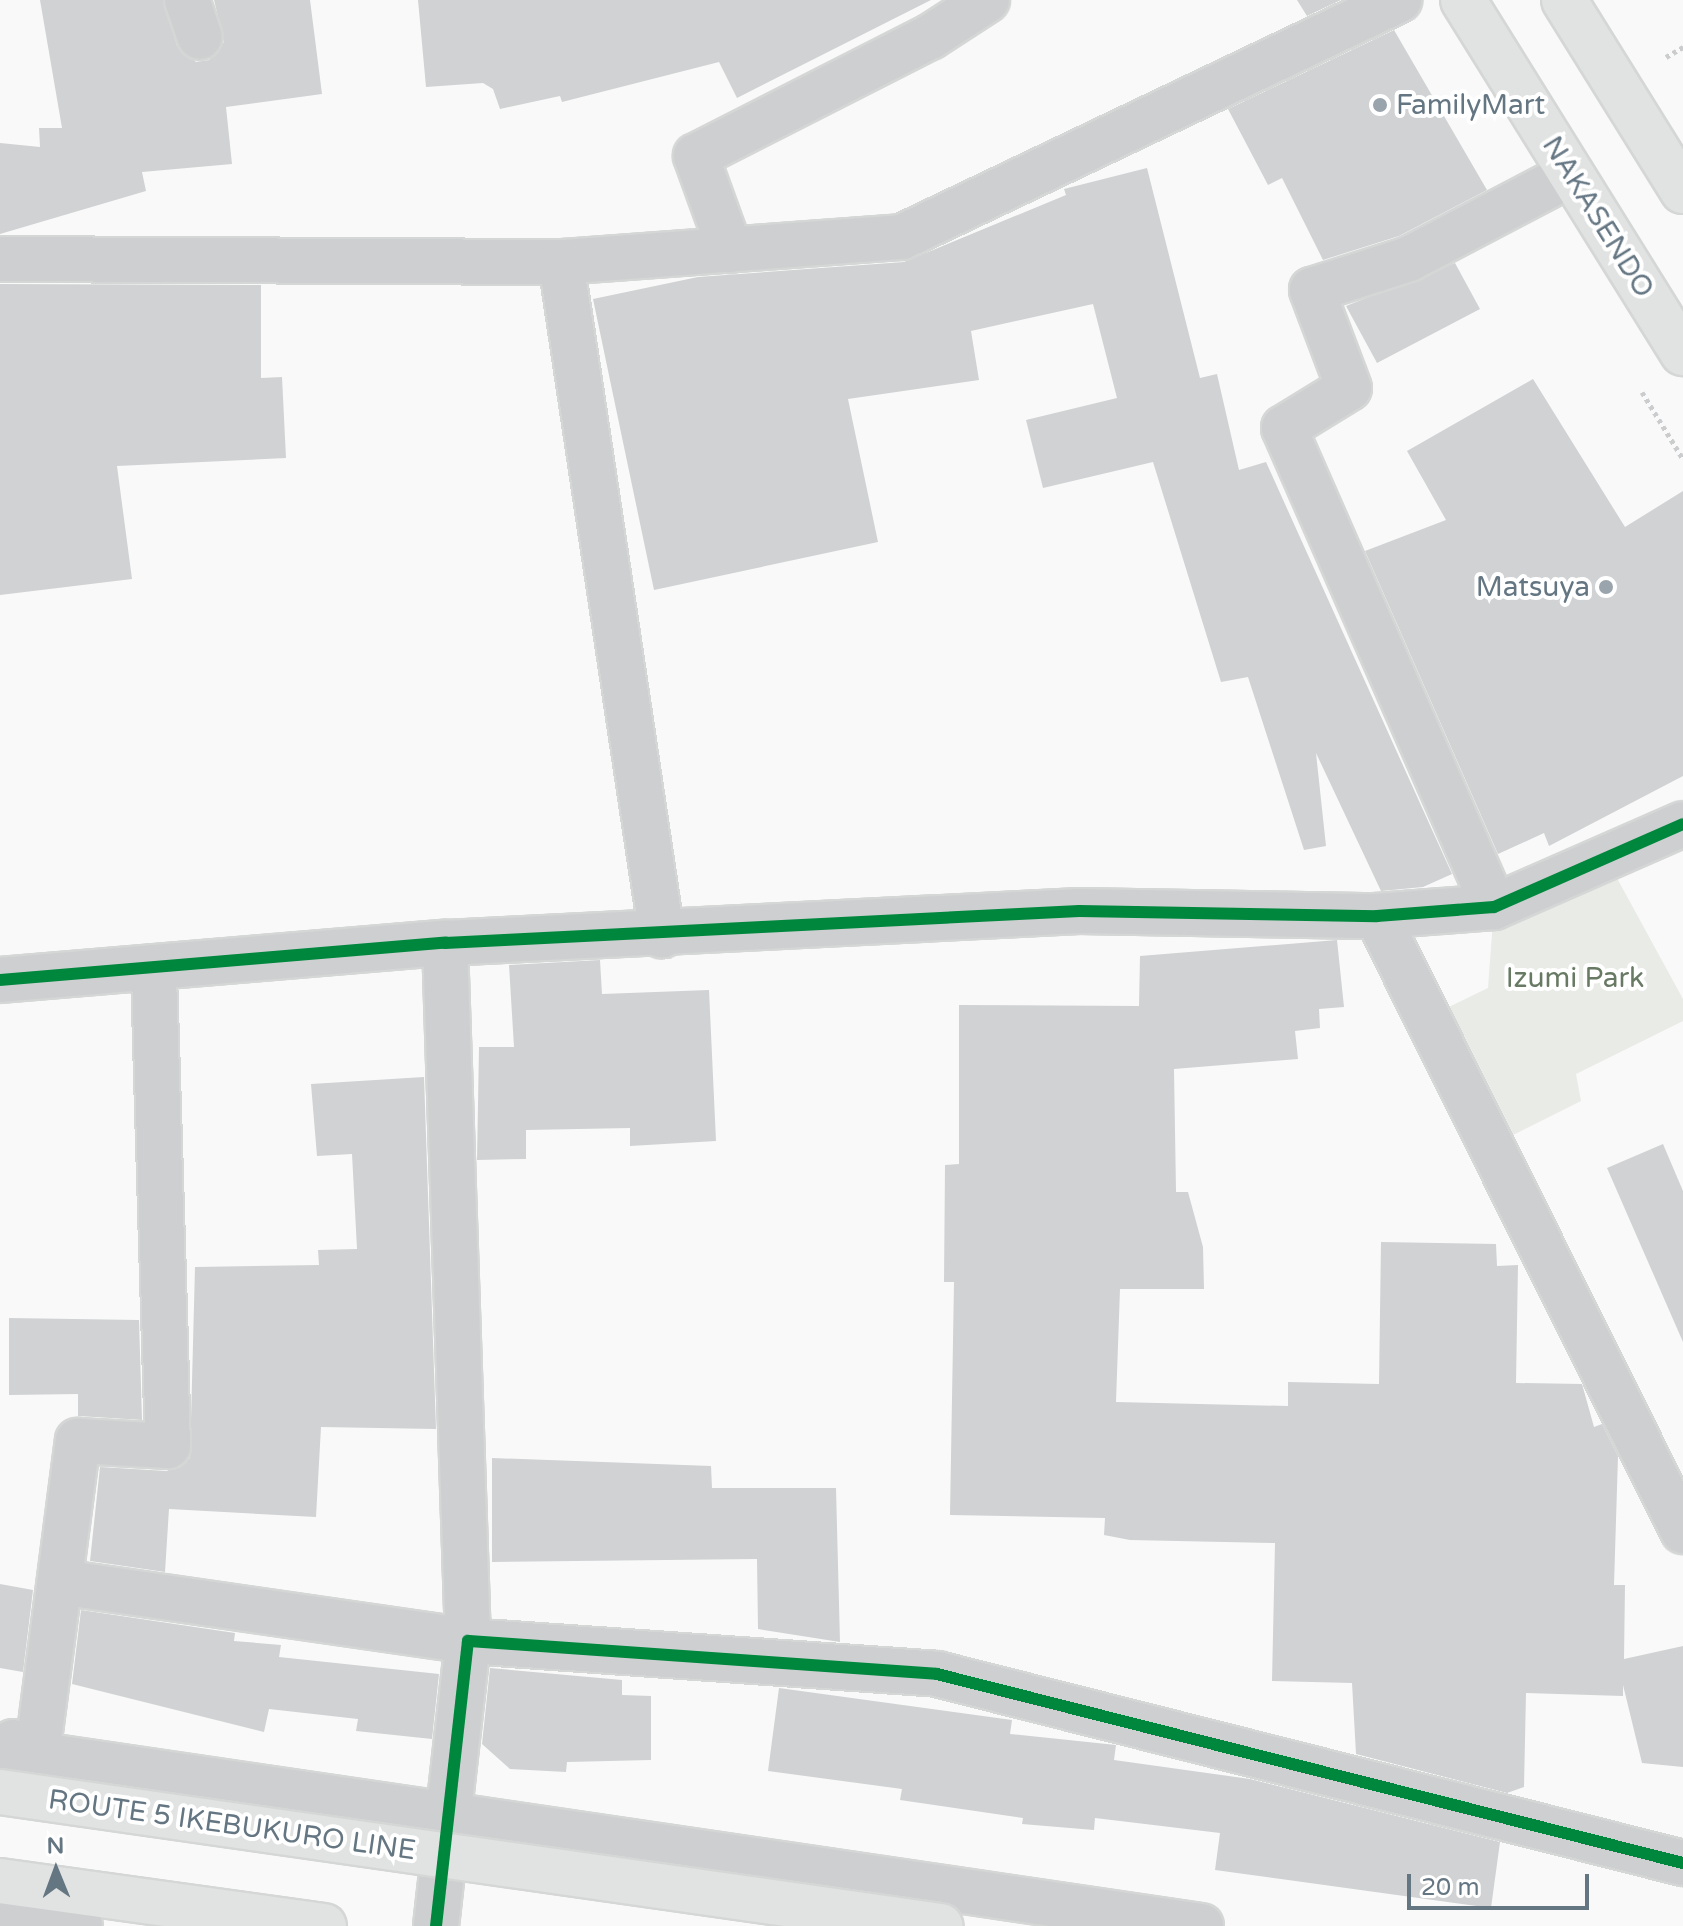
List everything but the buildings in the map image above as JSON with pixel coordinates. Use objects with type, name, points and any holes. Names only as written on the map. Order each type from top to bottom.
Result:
[{"type":"highway","name":"NAKASENDO","points":[[1463,0],[1683,353]]},
{"type":"highway","points":[[1564,0],[1683,191]]},
{"type":"highway","name":"ROUTE 5 IKEBUKURO LINE","points":[[0,1792],[940,1926]]},
{"type":"highway","points":[[0,1881],[324,1926]]},
{"type":"street","points":[[730,250],[696,156],[987,0]]},
{"type":"street","points":[[0,259],[561,262],[902,237],[1399,0]]},
{"type":"street","points":[[1494,907],[1284,428],[1349,388],[1312,290],[1409,259],[1571,174]]},
{"type":"street","points":[[561,262],[662,935]]},
{"type":"street","points":[[0,980],[445,943],[662,935],[1079,911],[1377,916],[1494,907],[1683,824]]},
{"type":"street","points":[[1377,916],[1683,1531]]},
{"type":"street","points":[[436,1926],[433,1901],[453,1819],[468,1641],[445,943]]},
{"type":"street","points":[[154,967],[168,1446],[78,1441],[60,1582],[12,1747],[453,1819],[1201,1926]]},
{"type":"street","points":[[60,1582],[468,1641],[937,1674],[1683,1863]]},
{"type":"street","points":[[0,1913],[80,1926]]},
{"type":"path","points":[[1666,57],[1683,47]]},
{"type":"green space","name":"Izumi Park","points":[[1606,858],[1683,999],[1683,1021],[1576,1074],[1581,1101],[1491,1146],[1428,1017],[1488,988],[1494,907]]},
{"type":"cycle path","points":[[0,980],[445,943],[1079,911],[1377,916],[1494,907],[1683,824]]},
{"type":"cycle path","points":[[436,1926],[468,1641],[937,1674],[1683,1863]]},
{"type":"place","name":"FamilyMart","points":[[1380,105]]},
{"type":"place","name":"Matsuya","points":[[1606,587]]}]
